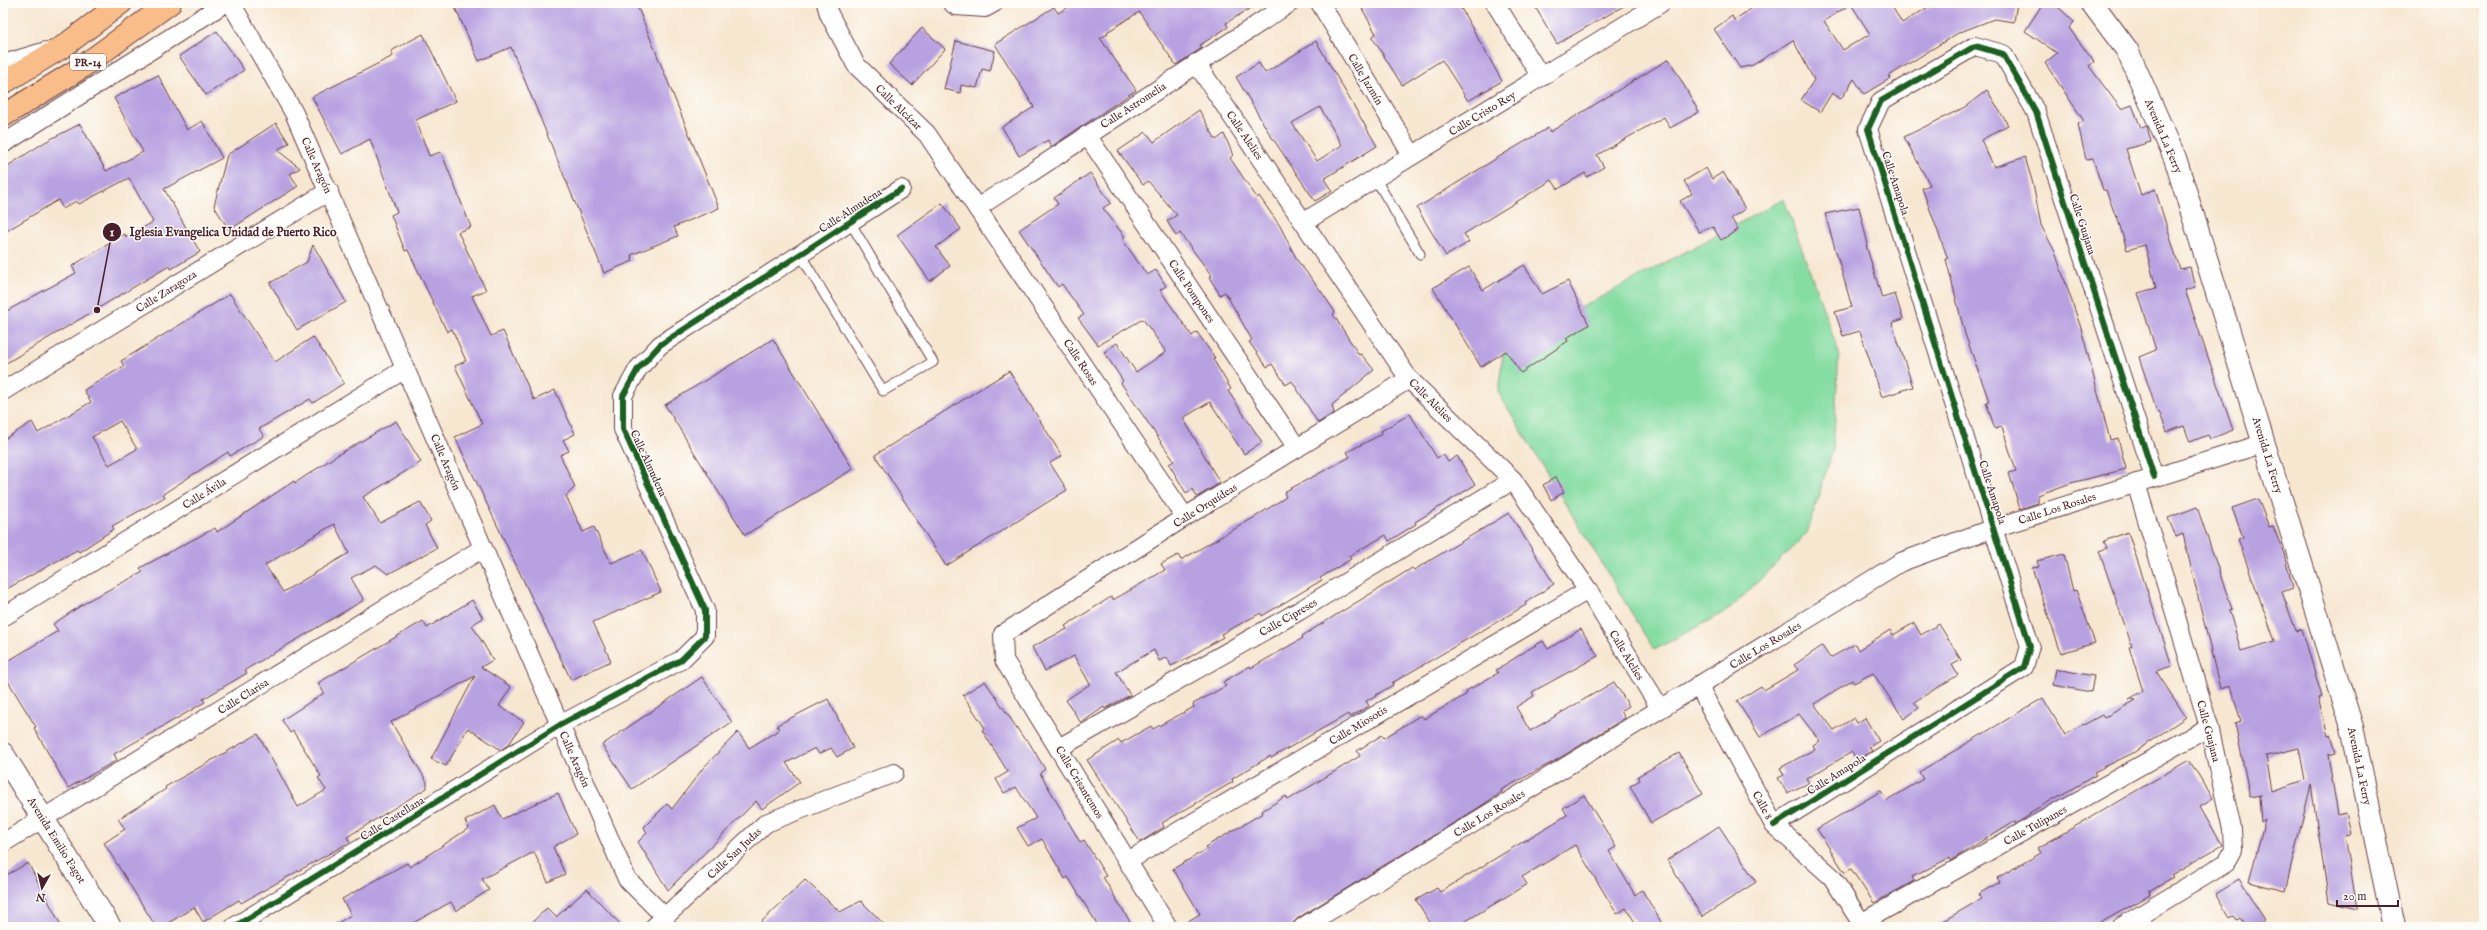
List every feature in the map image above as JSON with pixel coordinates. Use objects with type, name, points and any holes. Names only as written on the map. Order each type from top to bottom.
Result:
[{"type":"main road","name":"PR-14","points":[[3,83],[64,46],[121,3]]},
{"type":"main road","name":"PR-14","points":[[3,116],[79,69],[170,3]]},
{"type":"street","points":[[3,144],[225,3]]},
{"type":"street","name":"Calle Aragón","points":[[231,3],[294,112],[627,879],[659,922]]},
{"type":"street","name":"Calle Alcázar","points":[[826,3],[829,14],[856,65],[927,134],[977,208]]},
{"type":"street","points":[[952,3],[956,6],[985,8],[994,3]]},
{"type":"street","name":"Calle Astromelia","points":[[977,208],[1196,63],[1290,3]]},
{"type":"street","name":"Calle Jazmín","points":[[1320,3],[1412,155]]},
{"type":"street","points":[[1495,3],[1540,77]]},
{"type":"street","name":"Calle Cristo Rey","points":[[1304,222],[1661,3]]},
{"type":"street","name":"Avenida La Ferry","points":[[2092,3],[2127,50],[2175,158],[2352,726],[2394,927]]},
{"type":"street","points":[[3,64],[64,46]]},
{"type":"street","name":"Calle Guajana","points":[[1935,70],[1975,46],[2003,54],[2036,112],[2154,477]]},
{"type":"street","name":"Calle Alelies","points":[[1196,63],[1409,379],[1513,480],[1588,590],[1660,708]]},
{"type":"street","name":"Calle Amapola","points":[[1774,826],[2024,667],[2030,646],[1868,129],[1882,101],[1935,70]]},
{"type":"street","name":"Calle Pompones","points":[[1087,135],[1297,448]]},
{"type":"street","name":"Calle Almudena","points":[[560,725],[681,660],[705,636],[705,610],[623,429],[624,396],[638,369],[660,345],[901,189]]},
{"type":"street","name":"Calle Zaragoza","points":[[3,391],[328,191]]},
{"type":"street","name":"Calle Rosas","points":[[977,208],[1184,517]]},
{"type":"street","name":"Calle Ávila","points":[[3,617],[405,369]]},
{"type":"street","name":"Calle Orquídeas","points":[[1003,634],[1184,517],[1409,379]]},
{"type":"street","name":"Calle Los Rosales","points":[[1303,927],[1900,562],[1994,528],[2265,443]]},
{"type":"street","name":"Calle Cipreses","points":[[1059,748],[1305,607],[1513,480]]},
{"type":"street","name":"Calle Guajana","points":[[2121,927],[2226,863],[2232,850],[2232,829],[2209,727],[2136,483]]},
{"type":"street","name":"Calle Clarisa","points":[[3,843],[483,548]]},
{"type":"street","name":"Calle Miosotis","points":[[1128,861],[1588,590]]},
{"type":"street","name":"Calle Crisantemos","points":[[1003,634],[1004,660],[1168,927]]},
{"type":"street","name":"Calle 8","points":[[1698,685],[1774,826],[1832,877],[1862,925]]},
{"type":"street","name":"Calle Castellana","points":[[234,927],[560,725]]},
{"type":"street","name":"Calle Tulipanes","points":[[1862,925],[2209,727]]},
{"type":"street","name":"Avenida Emilio Fagot","points":[[3,754],[110,927]]},
{"type":"street","name":"Calle San Judas","points":[[659,922],[766,823],[894,773]]},
{"type":"lane","points":[[1374,178],[1420,254]]},
{"type":"lane","points":[[800,254],[883,391],[933,362],[850,222]]},
{"type":"green space","points":[[1784,199],[1839,353],[1833,449],[1807,533],[1730,609],[1654,650],[1498,392],[1503,354],[1558,320]]},
{"type":"building","points":[[453,3],[636,3],[719,208],[674,227],[678,236],[631,255],[633,261],[604,273],[511,47],[479,61]]},
{"type":"building","points":[[1075,3],[1259,3],[1226,23],[1228,27],[1200,45],[1202,48],[1176,65],[1139,12],[1107,32],[1108,34],[1100,38],[1136,90],[1051,147],[1048,140],[1019,156],[1002,127],[1034,107],[995,44],[1054,7],[1058,13]]},
{"type":"building","points":[[1359,3],[1458,3],[1502,81],[1468,101],[1442,60],[1402,85],[1372,37],[1376,34]]},
{"type":"building","points":[[1533,3],[1629,3],[1557,44]]},
{"type":"building","points":[[1760,3],[1890,3],[1902,23],[1935,3],[2017,3],[2014,22],[1994,19],[1958,33],[1889,76],[1891,78],[1864,94],[1854,79],[1841,99],[1832,93],[1820,112],[1801,100],[1814,80],[1793,40],[1753,65],[1740,68],[1714,29],[1732,16],[1734,20]],"holes":[[[1851,4],[1870,34],[1843,50],[1824,21]]]},
{"type":"building","points":[[2043,3],[2054,3],[2074,22],[2069,28],[2094,62],[2089,66],[2121,109],[2132,105],[2141,128],[2147,126],[2151,142],[2126,149],[2141,195],[2155,189],[2180,269],[2190,267],[2195,287],[2185,290],[2233,430],[2210,439],[2208,435],[2190,442],[2184,426],[2167,432],[2159,411],[2157,412],[2139,357],[2156,350],[2138,293],[2156,288],[2145,245],[2127,250],[2117,216],[2116,217],[2106,190],[2103,190],[2093,159],[2086,160],[2078,124],[2084,121],[2045,63],[2057,53],[2025,31]]},
{"type":"building","points":[[922,28],[945,49],[912,85],[889,64]]},
{"type":"building","points":[[217,31],[244,70],[206,95],[179,56]]},
{"type":"building","points":[[423,34],[456,101],[416,120],[429,156],[441,152],[471,227],[458,232],[486,290],[472,296],[491,336],[503,331],[534,400],[555,390],[575,434],[563,440],[569,451],[560,455],[575,487],[566,496],[583,532],[594,527],[611,563],[642,550],[661,592],[593,622],[611,661],[571,680],[455,437],[482,424],[455,366],[466,361],[452,329],[447,332],[408,250],[405,251],[391,215],[397,212],[370,139],[342,154],[312,97],[393,56],[391,51]]},
{"type":"building","points":[[956,41],[995,51],[990,71],[982,69],[977,88],[961,85],[960,93],[944,89]]},
{"type":"building","points":[[1316,41],[1377,146],[1324,179],[1332,191],[1315,201],[1269,133],[1236,77],[1259,63],[1265,73]],"holes":[[[1320,107],[1342,145],[1317,161],[1292,123]]]},
{"type":"building","points":[[1669,59],[1699,112],[1670,128],[1664,117],[1597,155],[1604,167],[1587,177],[1585,173],[1558,189],[1552,180],[1464,234],[1469,242],[1446,256],[1417,208],[1502,155],[1548,128],[1550,132]]},
{"type":"building","points":[[158,75],[187,130],[202,121],[222,158],[164,189],[200,252],[171,269],[169,266],[3,365],[3,313],[76,273],[72,266],[125,234],[126,237],[153,222],[129,178],[79,204],[76,201],[63,209],[58,200],[3,233],[3,169],[45,142],[80,124],[106,171],[143,152],[114,98]]},
{"type":"building","points":[[1987,90],[2008,125],[1981,140],[1994,167],[2025,157],[2033,184],[2041,225],[2055,252],[2081,328],[2110,440],[2118,438],[2126,469],[2071,483],[2038,495],[2038,503],[2020,509],[2009,473],[2016,471],[2002,427],[1995,429],[1986,402],[1989,401],[1965,334],[1946,259],[1948,259],[1922,188],[1930,185],[1904,137],[1965,107]]},
{"type":"building","points":[[1199,110],[1216,140],[1224,134],[1233,155],[1230,158],[1257,198],[1259,196],[1280,226],[1297,260],[1335,312],[1333,314],[1359,355],[1361,354],[1374,370],[1332,405],[1334,413],[1318,423],[1292,381],[1286,385],[1272,364],[1267,367],[1249,342],[1252,340],[1225,292],[1220,295],[1209,277],[1212,276],[1180,233],[1176,236],[1167,221],[1177,215],[1148,181],[1143,185],[1118,151],[1146,132],[1154,142]]},
{"type":"building","points":[[276,123],[289,143],[277,150],[300,168],[290,174],[298,186],[229,230],[214,206],[227,155]]},
{"type":"building","points":[[1706,168],[1712,179],[1723,172],[1745,209],[1731,218],[1738,230],[1721,240],[1713,227],[1699,232],[1680,201],[1692,194],[1684,181]]},
{"type":"building","points":[[1090,173],[1111,203],[1103,208],[1125,237],[1122,239],[1147,275],[1156,270],[1166,286],[1160,290],[1192,336],[1197,332],[1215,358],[1213,359],[1231,389],[1228,391],[1262,442],[1244,454],[1210,402],[1183,418],[1220,483],[1197,497],[1193,489],[1186,493],[1169,464],[1174,461],[1121,383],[1123,381],[1104,352],[1117,343],[1136,372],[1166,352],[1143,319],[1098,345],[1078,318],[1084,315],[1062,284],[1058,287],[1019,230],[1058,204],[1054,198]]},
{"type":"building","points":[[942,203],[961,229],[936,247],[950,266],[930,281],[897,235]]},
{"type":"building","points":[[1859,207],[1868,245],[1866,245],[1882,298],[1895,294],[1903,319],[1892,323],[1913,387],[1882,397],[1860,331],[1843,336],[1835,312],[1852,307],[1825,214]]},
{"type":"building","points":[[313,245],[346,302],[297,330],[270,283],[307,262]]},
{"type":"building","points":[[1524,265],[1542,294],[1568,281],[1589,325],[1566,338],[1568,341],[1521,373],[1506,351],[1481,367],[1433,288],[1469,267],[1483,290]]},
{"type":"building","points":[[230,294],[275,362],[313,337],[344,383],[313,403],[310,399],[259,429],[264,436],[230,456],[228,452],[163,494],[165,497],[112,526],[114,529],[79,552],[77,550],[3,591],[3,440],[32,422],[38,433],[91,402],[84,390],[124,366],[121,361]],"holes":[[[120,421],[137,449],[109,465],[92,437]]]},
{"type":"building","points":[[773,339],[853,469],[745,535],[665,405]]},
{"type":"building","points":[[1009,371],[1062,456],[1050,463],[1067,490],[946,566],[875,455]]},
{"type":"building","points":[[1410,414],[1437,458],[1443,454],[1448,462],[1457,456],[1475,485],[1415,522],[1416,524],[1389,541],[1386,535],[1349,556],[1351,559],[1320,578],[1322,580],[1262,616],[1261,613],[1221,634],[1223,637],[1188,658],[1171,666],[1167,657],[1159,661],[1154,650],[1116,672],[1130,695],[1105,709],[1104,707],[1081,723],[1066,700],[1090,684],[1074,656],[1045,671],[1032,647],[1067,629],[1065,626],[1111,597],[1113,600],[1165,570],[1161,564],[1178,555],[1181,560],[1255,517],[1286,497],[1284,492],[1350,457],[1347,452],[1382,434],[1381,431]]},
{"type":"building","points":[[396,421],[421,462],[363,497],[380,523],[420,502],[431,521],[425,525],[437,548],[388,574],[376,565],[351,578],[364,600],[245,670],[247,673],[203,699],[205,702],[114,754],[117,760],[68,788],[34,728],[36,727],[3,673],[3,664],[58,631],[53,624],[91,599],[143,572],[140,568],[215,528],[217,532],[294,481],[295,483],[336,456]],"holes":[[[334,524],[349,553],[283,592],[265,565]]]},
{"type":"building","points":[[1556,477],[1564,492],[1551,500],[1543,485]]},
{"type":"building","points":[[2258,499],[2269,527],[2273,526],[2284,554],[2293,588],[2282,592],[2296,631],[2302,629],[2322,697],[2318,698],[2328,735],[2331,734],[2336,753],[2328,755],[2338,815],[2346,813],[2351,834],[2345,835],[2357,909],[2329,902],[2311,785],[2285,891],[2249,882],[2265,819],[2261,822],[2259,796],[2261,795],[2250,797],[2235,723],[2241,721],[2230,686],[2220,689],[2183,534],[2176,537],[2168,518],[2197,507],[2232,609],[2229,610],[2241,651],[2275,641],[2238,539],[2243,537],[2232,508]],"holes":[[[2299,748],[2305,780],[2272,791],[2266,756]]]},
{"type":"building","points":[[1509,513],[1554,584],[1525,603],[1526,605],[1392,683],[1393,685],[1366,701],[1369,706],[1350,717],[1348,714],[1271,758],[1270,756],[1232,779],[1233,782],[1162,823],[1164,827],[1140,842],[1087,760],[1119,740],[1121,743],[1151,726],[1153,729],[1194,707],[1193,704],[1226,686],[1223,682],[1250,666],[1251,668],[1303,638],[1302,636],[1412,568],[1414,570]]},
{"type":"building","points":[[2128,532],[2172,666],[2156,671],[2186,717],[2133,753],[2094,772],[2096,775],[2029,813],[2030,815],[2015,824],[2014,821],[1950,861],[1949,858],[1912,877],[1914,881],[1874,903],[1851,869],[1845,873],[1817,829],[1881,791],[1887,801],[1923,779],[1919,772],[2043,698],[2065,735],[2102,715],[2104,718],[2136,700],[2129,699],[2143,691],[2129,647],[2132,646],[2099,551],[2107,548],[2104,541]]},
{"type":"building","points":[[2064,554],[2073,591],[2076,590],[2095,643],[2061,653],[2032,568],[2039,567],[2037,561]]},
{"type":"building","points":[[472,600],[483,618],[472,625],[493,660],[481,667],[511,687],[499,706],[524,722],[509,744],[501,750],[468,728],[446,766],[431,759],[475,676],[391,722],[427,782],[427,788],[347,837],[350,842],[241,903],[239,900],[203,922],[194,907],[162,927],[156,927],[104,843],[125,829],[118,819],[166,789],[165,787],[258,734],[298,807],[326,790],[318,778],[321,776],[293,731],[290,733],[282,720],[324,693],[318,683],[423,621],[427,628]]},
{"type":"building","points":[[1914,623],[1921,635],[1939,624],[1961,660],[1952,665],[1958,675],[1914,702],[1919,708],[1904,719],[1873,673],[1854,683],[1852,680],[1814,704],[1834,730],[1854,718],[1857,723],[1865,718],[1879,741],[1869,747],[1872,751],[1857,760],[1852,752],[1806,779],[1809,783],[1787,793],[1778,778],[1784,775],[1780,768],[1815,749],[1813,745],[1820,741],[1799,714],[1760,737],[1737,701],[1761,686],[1764,690],[1798,670],[1794,665],[1822,646],[1830,658],[1855,644],[1858,650],[1890,630],[1893,635]]},
{"type":"building","points":[[1581,629],[1598,656],[1532,692],[1534,696],[1516,707],[1530,731],[1614,682],[1629,706],[1621,711],[1625,718],[1553,762],[1501,790],[1502,792],[1475,810],[1298,918],[1289,927],[1178,927],[1200,914],[1173,869],[1207,849],[1205,847],[1263,813],[1262,811],[1286,796],[1288,800],[1360,756],[1357,751],[1382,735],[1384,738],[1421,715],[1424,719],[1467,694],[1466,691],[1498,673],[1496,670],[1543,641],[1548,649]]},
{"type":"building","points":[[2056,669],[2094,676],[2091,692],[2053,685]]},
{"type":"building","points":[[702,677],[732,722],[632,789],[602,745]]},
{"type":"building","points":[[985,681],[1025,740],[1027,739],[1045,769],[1040,773],[1080,842],[1084,840],[1106,876],[1103,877],[1133,927],[1099,927],[1068,877],[1065,879],[1042,839],[1028,846],[1017,828],[1036,818],[1016,787],[1004,793],[996,779],[1008,772],[982,730],[985,728],[963,695]]},
{"type":"building","points":[[828,699],[853,748],[837,757],[831,748],[819,754],[815,748],[786,763],[800,782],[762,809],[756,801],[668,890],[638,842],[647,833],[644,827],[667,804],[672,809],[704,767],[738,732],[749,748],[779,730],[777,725]]},
{"type":"building","points":[[1679,753],[1703,794],[1651,823],[1630,786],[1640,780],[1638,776]]},
{"type":"building","points":[[2189,760],[2213,798],[2200,806],[2222,845],[2171,875],[2173,877],[2149,892],[2150,895],[2093,927],[1933,927],[1981,899],[1978,894],[2000,882],[1997,878],[2041,853],[2038,848]]},
{"type":"building","points":[[558,793],[576,834],[553,847],[565,874],[548,882],[534,852],[482,879],[489,890],[456,911],[451,902],[406,927],[331,927],[351,915],[342,899],[407,863],[410,867],[469,828],[465,821],[495,805],[502,819]]},
{"type":"building","points":[[1584,795],[1616,847],[1609,851],[1635,895],[1642,890],[1664,927],[1638,927],[1626,908],[1617,914],[1575,845],[1522,877],[1527,884],[1456,927],[1433,927],[1416,900],[1437,888],[1440,892],[1567,815],[1563,808]]},
{"type":"building","points":[[1719,826],[1756,882],[1702,917],[1667,860]]},
{"type":"building","points":[[28,863],[62,927],[3,927],[3,877]]},
{"type":"building","points":[[2239,879],[2265,920],[2253,927],[2246,927],[2240,918],[2237,920],[2234,916],[2230,918],[2215,894]]},
{"type":"building","points":[[805,880],[840,912],[861,901],[887,927],[756,927]]},
{"type":"building","points":[[587,889],[623,927],[527,927],[547,908],[556,917]]},
{"type":"cycle path","points":[[1774,825],[2024,667],[2030,646],[1868,129],[1881,101],[1975,46],[2003,54],[2036,112],[2154,477]]},
{"type":"cycle path","points":[[234,927],[560,725],[681,660],[705,636],[705,610],[623,429],[623,396],[638,369],[660,345],[901,189]]},
{"type":"place","name":"Iglesia Evangelica Unidad de Puerto Rico","points":[[97,310]]}]
